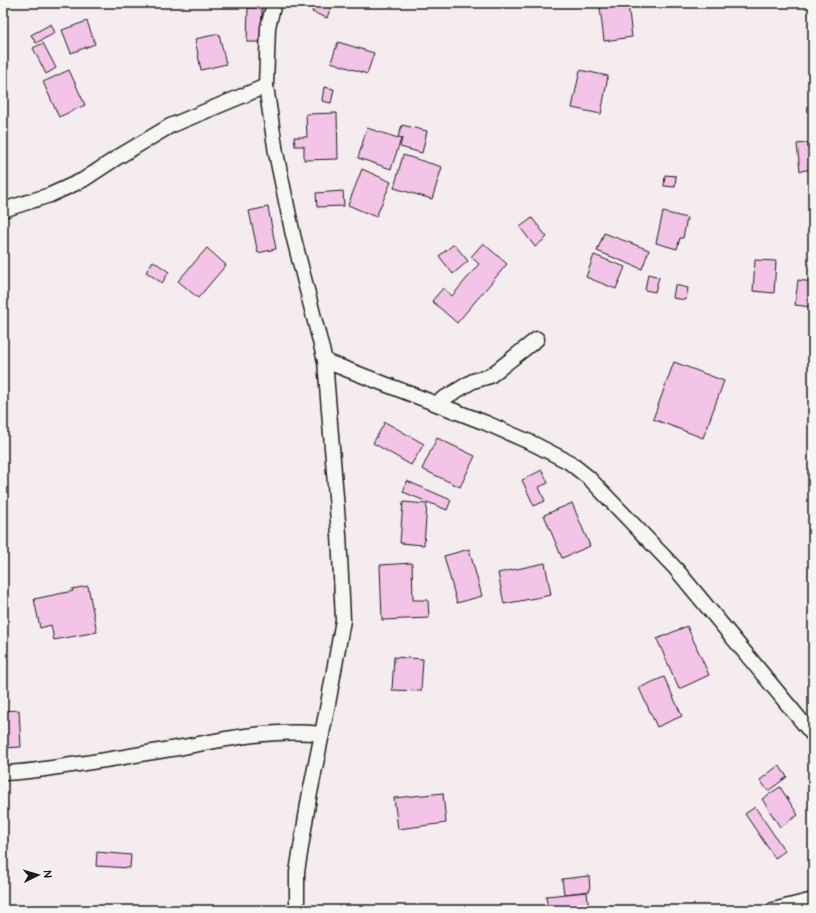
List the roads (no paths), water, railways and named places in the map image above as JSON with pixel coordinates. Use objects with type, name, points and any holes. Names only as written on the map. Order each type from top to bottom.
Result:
[{"type":"street","points":[[274,3],[268,27],[266,86],[277,160],[293,235],[325,361],[339,534],[343,620],[309,798],[298,872],[297,910]]},
{"type":"street","points":[[3,210],[50,195],[83,180],[170,126],[266,86]]},
{"type":"street","points":[[436,403],[473,381],[490,376],[537,339]]},
{"type":"street","points":[[325,361],[486,423],[534,444],[569,462],[589,478],[676,569],[813,735]]},
{"type":"street","points":[[3,773],[123,758],[226,739],[275,732],[304,732],[322,734]]},
{"type":"street","points":[[773,910],[813,900]]}]
